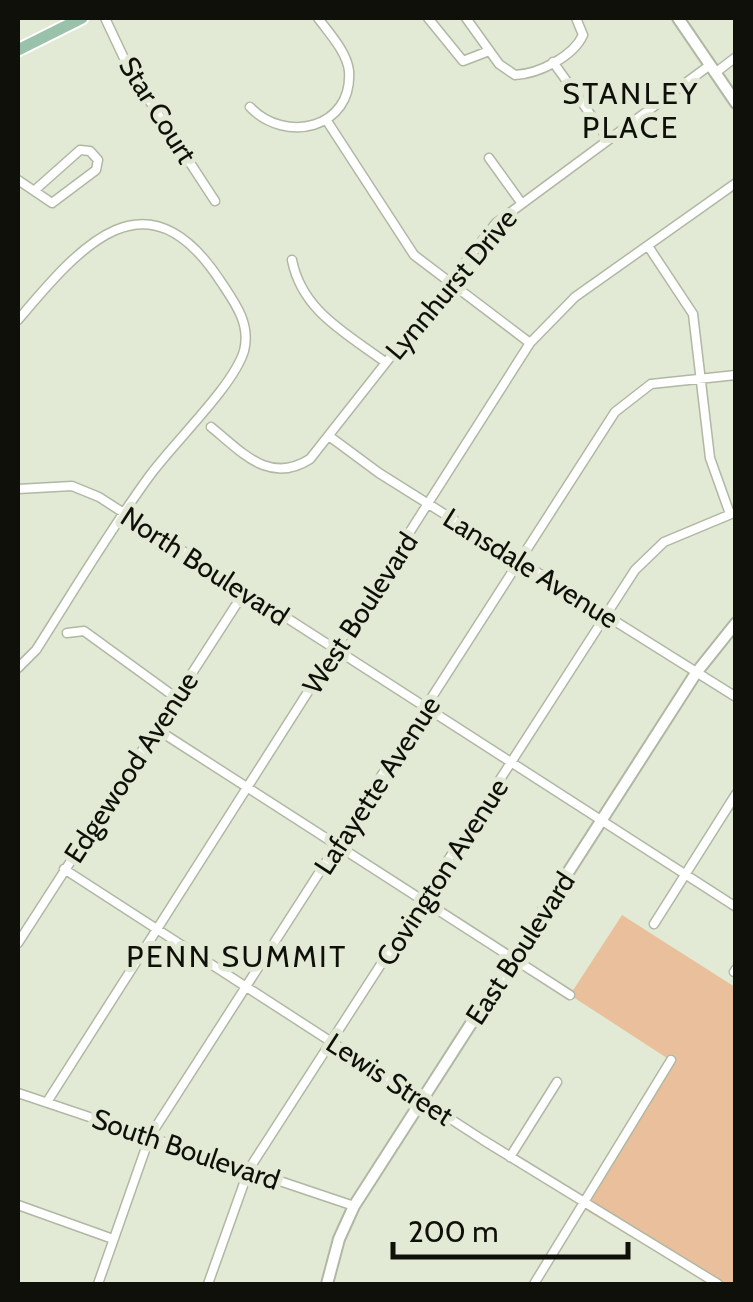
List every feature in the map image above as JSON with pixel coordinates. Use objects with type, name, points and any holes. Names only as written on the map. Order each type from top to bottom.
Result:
[{"type":"main road","points":[[18,50],[82,18]]},
{"type":"street","name":"Star Court","points":[[105,18],[130,71],[215,201]]},
{"type":"street","points":[[250,107],[283,128],[308,128],[327,121],[344,95],[349,68],[318,18]]},
{"type":"street","points":[[428,18],[463,61],[475,60],[489,51]]},
{"type":"street","points":[[466,18],[489,51],[508,73],[515,75],[552,62],[580,42],[582,30],[576,18]]},
{"type":"street","points":[[678,18],[736,103]]},
{"type":"street","name":"Lynnhurst Drive","points":[[211,427],[259,465],[280,471],[310,459],[484,235],[520,201],[712,69],[736,57]]},
{"type":"street","points":[[552,62],[608,139]]},
{"type":"street","points":[[327,121],[406,245],[530,343]]},
{"type":"street","points":[[18,180],[35,190],[46,203],[52,203],[96,170],[98,160],[90,151],[80,150],[35,190]]},
{"type":"street","points":[[488,158],[520,201]]},
{"type":"street","name":"West Boulevard","points":[[46,1102],[530,343],[576,297],[736,183]]},
{"type":"street","points":[[18,320],[57,274],[110,233],[138,224],[170,227],[185,236],[240,312],[247,335],[238,364],[124,512],[36,650],[18,668]]},
{"type":"street","points":[[648,246],[689,303],[703,378],[710,458],[732,513]]},
{"type":"street","points":[[292,260],[298,288],[308,302],[385,362]]},
{"type":"street","name":"Lafayette Avenue","points":[[98,1284],[150,1136],[625,400],[660,381],[736,375]]},
{"type":"street","name":"Lansdale Avenue","points":[[329,436],[429,504],[736,698]]},
{"type":"street","name":"North Boulevard","points":[[18,489],[72,486],[124,512],[736,907]]},
{"type":"street","name":"Covington Avenue","points":[[208,1284],[248,1169],[606,615],[654,549],[732,513]]},
{"type":"street","name":"Edgewood Avenue","points":[[19,939],[158,730],[244,591]]},
{"type":"street","name":"East Boulevard","points":[[327,1284],[338,1239],[354,1206],[696,674],[736,623]]},
{"type":"street","points":[[66,633],[84,632],[175,698]]},
{"type":"street","points":[[158,730],[570,996]]},
{"type":"street","points":[[654,924],[734,798]]},
{"type":"street","name":"Lewis Street","points":[[64,870],[510,1156],[718,1284]]},
{"type":"street","points":[[534,1284],[671,1060]]},
{"type":"street","points":[[510,1156],[557,1082]]},
{"type":"street","name":"South Boulevard","points":[[18,1092],[354,1206]]},
{"type":"street","points":[[18,1206],[113,1238]]},
{"type":"shaded area","points":[[622,915],[735,987],[735,1284],[712,1284],[582,1208],[670,1060],[570,995]]},
{"type":"district","name":"STANLEY PLACE","points":[[631,110]]},
{"type":"district","name":"PENN SUMMIT","points":[[237,956]]}]
